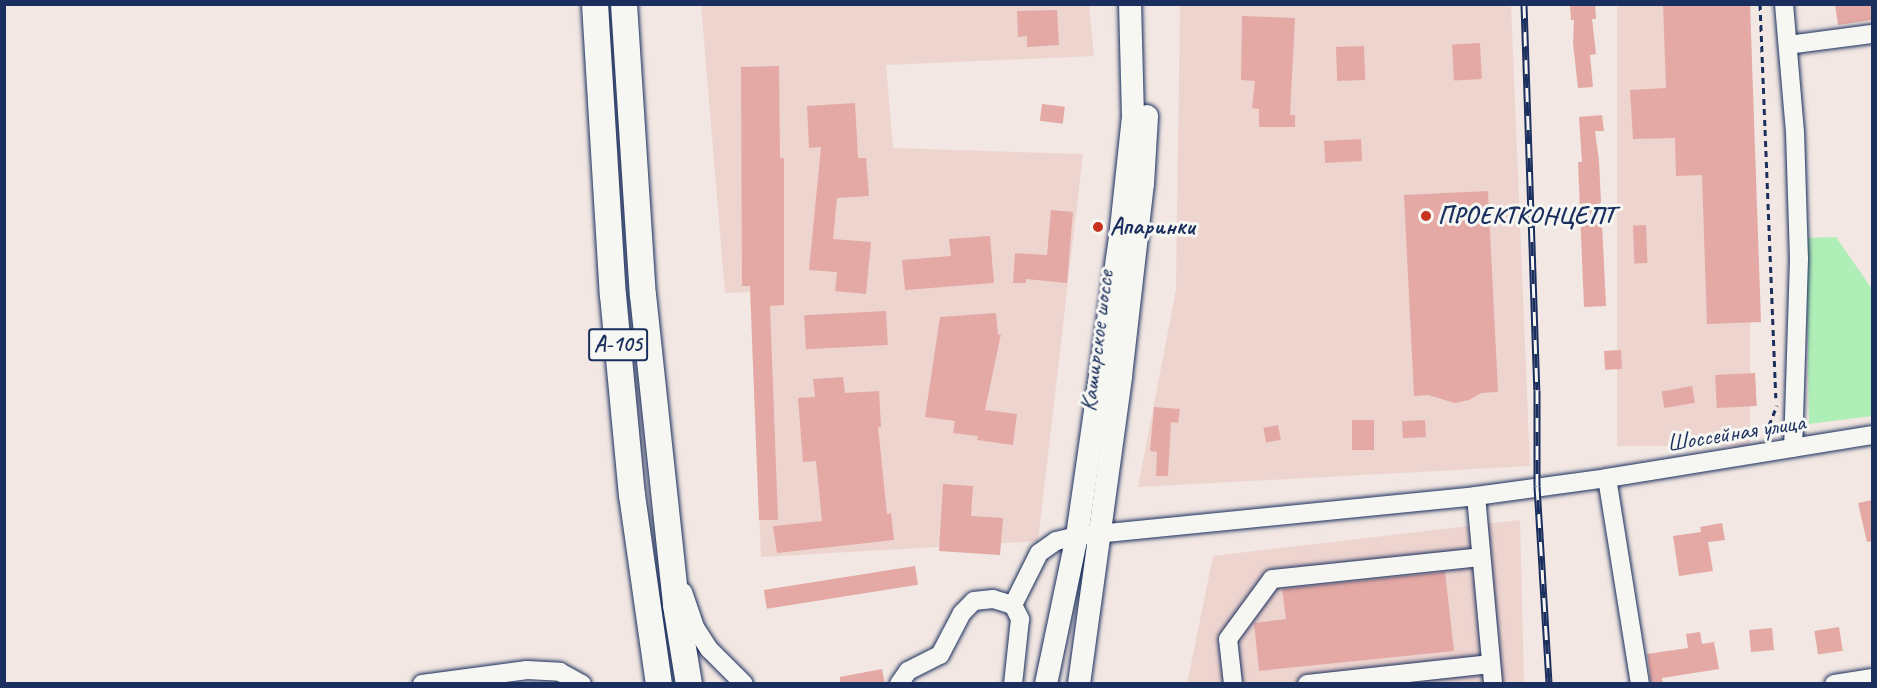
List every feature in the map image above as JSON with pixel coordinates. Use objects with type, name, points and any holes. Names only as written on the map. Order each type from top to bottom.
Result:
[{"type":"highway","name":"А-105","points":[[595,4],[613,295],[631,485],[659,684]]},
{"type":"highway","name":"А-105","points":[[624,4],[643,295],[666,519],[689,684]]},
{"type":"main road","points":[[1046,684],[1088,535],[1133,117],[1130,4]]},
{"type":"main road","name":"Каширское шоссе","points":[[1079,684],[1088,535],[1143,184],[1148,96],[1142,4]]},
{"type":"street","points":[[1784,4],[1795,132],[1799,259],[1793,448]]},
{"type":"street","points":[[1788,45],[1872,34]]},
{"type":"street","name":"Шоссейная улица","points":[[1013,605],[1039,553],[1056,541],[1088,535],[1476,496],[1607,478],[1872,435]]},
{"type":"street","points":[[1607,478],[1640,684]]},
{"type":"street","points":[[1476,496],[1493,684]]},
{"type":"street","points":[[666,519],[683,593],[696,629],[723,666],[744,684]]},
{"type":"street","points":[[1233,684],[1228,639],[1272,579],[1481,557]]},
{"type":"street","points":[[899,684],[908,671],[940,655],[962,614],[974,601],[993,599],[1013,605],[1020,619],[1013,684]]},
{"type":"street","points":[[1306,684],[1491,664]]},
{"type":"street","points":[[422,684],[527,670],[560,672],[582,684]]},
{"type":"street","points":[[1834,684],[1872,678]]},
{"type":"path","points":[[1757,454],[1777,406],[1760,4]]},
{"type":"shaded area","points":[[701,5],[1089,5],[1094,56],[886,65],[893,148],[1083,154],[1038,541],[761,557],[750,292],[725,293]]},
{"type":"shaded area","points":[[1180,5],[1511,5],[1530,466],[1138,487],[1176,290]]},
{"type":"shaded area","points":[[1617,5],[1750,5],[1750,446],[1617,446]]},
{"type":"shaded area","points":[[1520,520],[1524,683],[1187,684],[1213,556]]},
{"type":"green space","points":[[1836,237],[1872,289],[1872,416],[1809,424],[1806,238]]},
{"type":"building","points":[[1570,4],[1595,4],[1596,19],[1592,19],[1596,54],[1590,55],[1593,87],[1578,88],[1573,43],[1574,20],[1571,20]]},
{"type":"building","points":[[1663,4],[1750,4],[1761,322],[1707,324],[1702,175],[1676,176],[1675,138],[1633,139],[1630,90],[1666,88]]},
{"type":"building","points":[[1835,4],[1872,4],[1872,20],[1838,25]]},
{"type":"building","points":[[1057,10],[1059,45],[1027,47],[1027,36],[1018,37],[1017,11]]},
{"type":"building","points":[[1242,16],[1295,18],[1290,115],[1295,115],[1295,127],[1259,127],[1259,109],[1252,108],[1255,81],[1241,80]]},
{"type":"building","points":[[1480,43],[1482,79],[1454,80],[1452,44]]},
{"type":"building","points":[[1364,46],[1365,80],[1337,81],[1336,47]]},
{"type":"building","points":[[779,66],[780,158],[784,158],[784,305],[770,306],[778,520],[759,520],[750,286],[742,286],[741,67]]},
{"type":"building","points":[[855,103],[858,158],[866,158],[869,196],[837,198],[833,239],[871,242],[866,294],[835,291],[837,272],[809,270],[821,147],[809,148],[807,106]]},
{"type":"building","points":[[1042,104],[1065,107],[1063,124],[1040,121]]},
{"type":"building","points":[[1602,115],[1604,131],[1595,131],[1599,161],[1606,306],[1584,307],[1578,162],[1582,162],[1579,117]]},
{"type":"building","points":[[1361,139],[1362,161],[1325,163],[1324,141]]},
{"type":"building","points":[[1488,191],[1498,392],[1481,393],[1469,400],[1455,403],[1428,395],[1414,396],[1404,195]]},
{"type":"building","points":[[1051,210],[1073,212],[1067,283],[1026,279],[1026,283],[1013,283],[1015,253],[1047,255]]},
{"type":"building","points":[[1633,225],[1646,225],[1647,263],[1634,263]]},
{"type":"building","points":[[990,236],[994,283],[905,290],[902,260],[951,256],[949,239]]},
{"type":"building","points":[[886,311],[888,345],[806,349],[804,315]]},
{"type":"building","points":[[996,313],[998,335],[1001,334],[985,410],[1017,414],[1013,445],[977,440],[978,436],[953,433],[955,421],[925,417],[940,317]]},
{"type":"building","points":[[1621,350],[1622,369],[1605,370],[1604,351]]},
{"type":"building","points":[[1755,373],[1757,406],[1717,408],[1715,375]]},
{"type":"building","points":[[843,377],[845,393],[879,391],[881,427],[878,427],[887,514],[891,513],[894,540],[777,553],[773,526],[822,521],[816,461],[803,462],[798,398],[815,397],[813,379]]},
{"type":"building","points":[[1692,386],[1695,403],[1664,408],[1661,391]]},
{"type":"building","points":[[1154,407],[1180,409],[1178,423],[1171,422],[1168,476],[1156,476],[1157,452],[1150,451]]},
{"type":"building","points":[[1352,420],[1374,420],[1374,450],[1352,450]]},
{"type":"building","points":[[1425,420],[1426,437],[1403,438],[1402,421]]},
{"type":"building","points":[[1278,425],[1281,440],[1266,443],[1263,428]]},
{"type":"building","points":[[943,484],[973,486],[971,516],[1003,518],[1000,555],[939,551]]},
{"type":"building","points":[[1872,500],[1872,541],[1867,542],[1858,503]]},
{"type":"building","points":[[1722,523],[1725,540],[1708,542],[1713,571],[1679,576],[1673,536],[1701,532],[1700,527]]},
{"type":"building","points":[[915,566],[918,585],[767,609],[764,590]]},
{"type":"building","points":[[1445,572],[1454,651],[1259,671],[1254,623],[1286,619],[1282,589]]},
{"type":"building","points":[[1839,627],[1843,651],[1818,655],[1814,631]]},
{"type":"building","points":[[1772,628],[1774,650],[1751,652],[1749,630]]},
{"type":"building","points":[[1700,632],[1702,644],[1714,642],[1719,669],[1662,678],[1663,684],[1651,684],[1647,654],[1688,648],[1686,634]]},
{"type":"building","points":[[882,669],[885,684],[840,684],[840,677]]},
{"type":"railway","points":[[1524,4],[1537,390],[1537,486],[1549,684]]},
{"type":"place","name":"ПРОЕКТКОНЦЕПТ","points":[[1426,216]]},
{"type":"place","name":"Апаринки","points":[[1098,227]]}]
